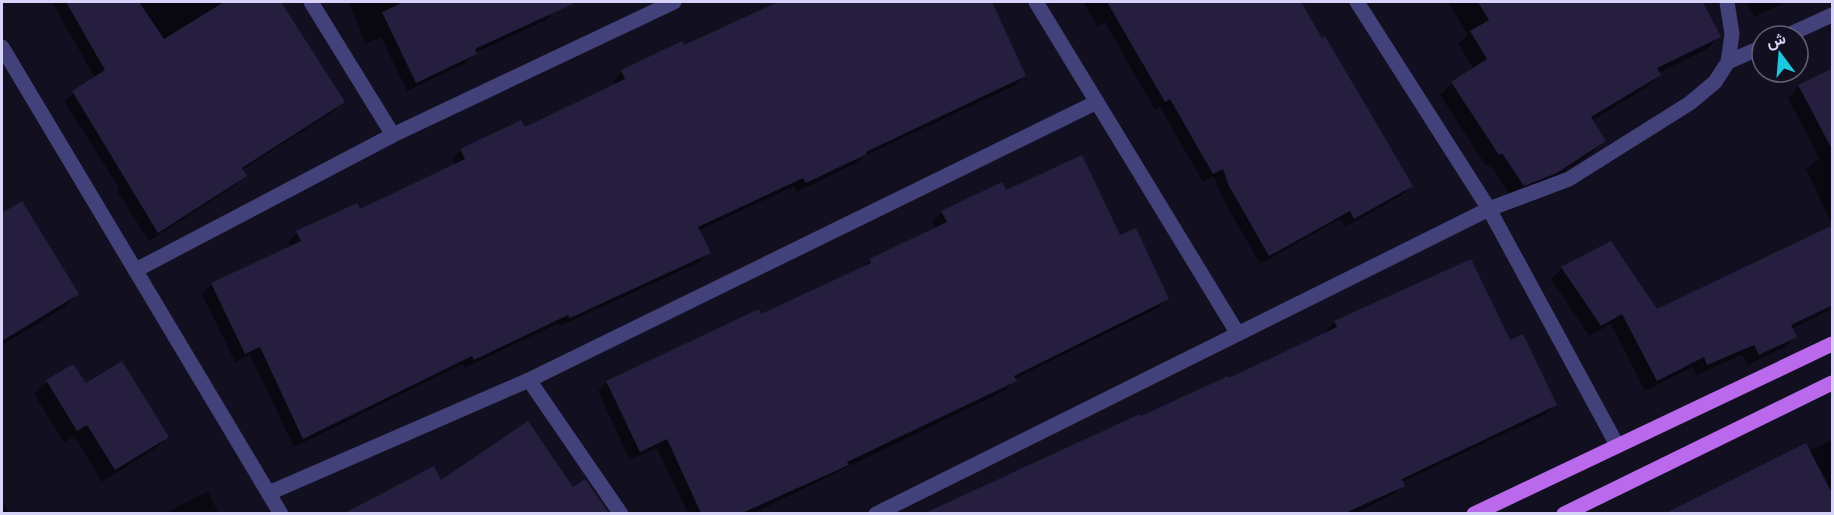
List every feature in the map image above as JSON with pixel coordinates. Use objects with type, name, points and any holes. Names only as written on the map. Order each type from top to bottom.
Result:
[{"type":"main road","points":[[1474,513],[1833,344]]},
{"type":"main road","points":[[1564,513],[1833,383]]},
{"type":"street","points":[[311,2],[393,135]]},
{"type":"street","points":[[136,270],[393,135],[674,2]]},
{"type":"street","points":[[1036,2],[1238,334]]},
{"type":"street","points":[[1357,2],[1489,209],[1617,445]]},
{"type":"street","points":[[876,513],[1489,209],[1569,179],[1690,103],[1715,82],[1728,62],[1732,34],[1727,2]]},
{"type":"street","points":[[1810,25],[1833,15]]},
{"type":"street","points":[[2,47],[280,513]]},
{"type":"street","points":[[1728,62],[1750,52]]},
{"type":"street","points":[[269,493],[529,380],[1097,102]]},
{"type":"street","points":[[529,380],[621,513]]},
{"type":"building","points":[[66,2],[139,2],[164,39],[224,2],[281,2],[345,102],[242,168],[247,176],[158,233],[72,91],[105,70]]},
{"type":"building","points":[[404,2],[577,2],[475,49],[477,54],[416,83],[382,12]]},
{"type":"building","points":[[778,2],[992,2],[1026,76],[806,183],[803,178],[698,227],[711,253],[570,318],[568,315],[474,360],[472,356],[303,439],[260,347],[245,354],[211,283],[301,241],[296,231],[357,203],[360,209],[465,159],[460,149],[521,120],[525,127],[625,79],[621,70],[682,41],[684,45]]},
{"type":"building","points":[[1107,2],[1301,2],[1322,38],[1325,36],[1413,186],[1354,219],[1350,211],[1269,256],[1229,186],[1223,169],[1213,174],[1170,99],[1165,102]]},
{"type":"building","points":[[1478,2],[1703,2],[1721,37],[1657,68],[1661,75],[1591,117],[1606,141],[1557,173],[1524,186],[1502,153],[1499,155],[1451,82],[1487,59],[1470,31],[1489,20]]},
{"type":"building","points":[[1833,68],[1833,151],[1798,85],[1810,84],[1810,79]]},
{"type":"building","points":[[1082,155],[1120,235],[1136,228],[1169,299],[1014,376],[1017,381],[847,462],[849,465],[742,513],[701,513],[667,439],[640,452],[606,381],[759,309],[761,314],[871,263],[869,259],[947,222],[941,211],[1002,182],[1006,190]]},
{"type":"building","points":[[22,201],[79,294],[2,341],[2,213]]},
{"type":"building","points":[[1833,225],[1833,305],[1791,325],[1797,337],[1759,355],[1754,345],[1707,365],[1704,357],[1657,381],[1622,314],[1601,326],[1561,267],[1611,241],[1657,309]]},
{"type":"building","points":[[1471,259],[1510,340],[1523,334],[1557,405],[1402,479],[1405,486],[1345,513],[925,513],[1140,414],[1141,416],[1228,376],[1229,378],[1337,327],[1334,321]]},
{"type":"building","points":[[122,361],[169,437],[115,470],[87,425],[77,431],[46,380],[73,364],[86,383]]},
{"type":"building","points":[[528,421],[573,487],[585,479],[609,513],[345,513],[434,466],[441,480]]},
{"type":"building","points":[[1806,443],[1833,495],[1833,513],[1666,513]]}]
